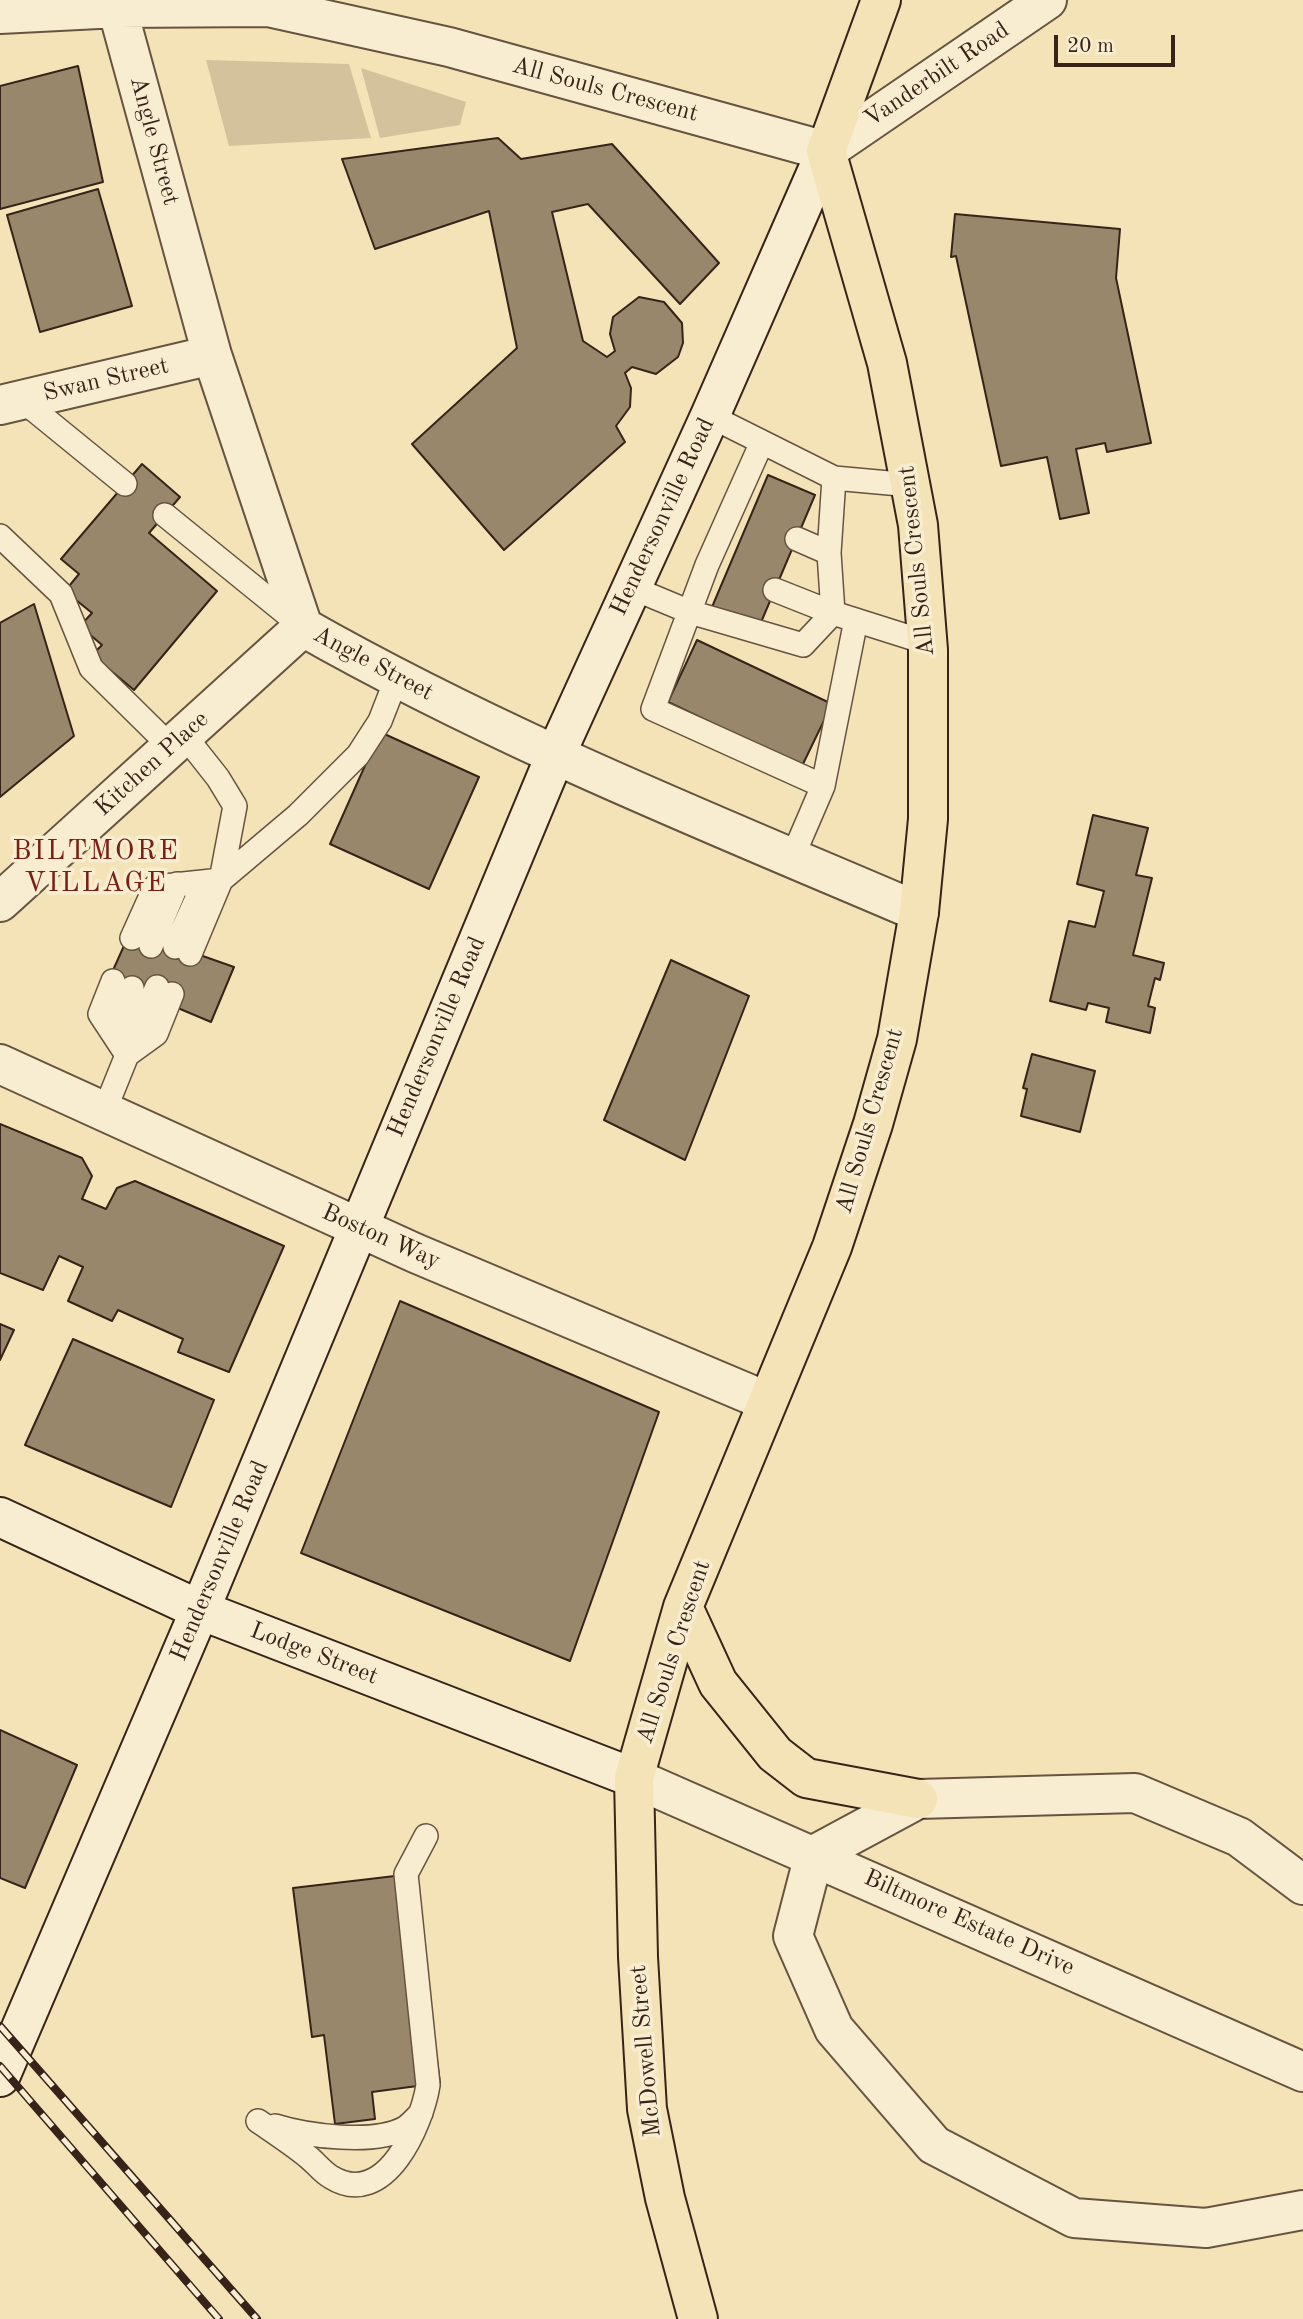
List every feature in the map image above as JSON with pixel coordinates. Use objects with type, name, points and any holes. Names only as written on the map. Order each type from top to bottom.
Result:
[{"type":"main road","name":"Hendersonville Road","points":[[826,151],[881,0]]},
{"type":"main road","name":"All Souls Crescent","points":[[634,1778],[683,1607],[832,1247],[873,1124],[897,1040],[919,912],[928,819],[928,643],[918,524],[887,363],[826,151]]},
{"type":"main road","points":[[683,1607],[718,1683],[775,1754],[806,1778],[918,1799]]},
{"type":"main road","name":"McDowell Street","points":[[634,1778],[638,1957],[647,2109],[665,2198],[698,2319]]},
{"type":"street","name":"Vanderbilt Road","points":[[826,151],[1047,0]]},
{"type":"street","name":"All Souls Crescent","points":[[0,14],[116,4],[268,7],[449,47],[826,151]]},
{"type":"street","name":"Angle Street","points":[[116,4],[212,355],[303,627],[396,680],[555,756],[919,912]]},
{"type":"street","name":"Hendersonville Road","points":[[0,2077],[200,1610],[555,756],[710,416],[826,151]]},
{"type":"street","name":"Swan Street","points":[[11,402],[212,355]]},
{"type":"street","name":"Kitchen Place","points":[[0,902],[303,627]]},
{"type":"street","name":"Boston Way","points":[[0,1064],[357,1227],[766,1401]]},
{"type":"street","name":"Lodge Street","points":[[0,1517],[200,1610],[634,1778]]},
{"type":"street","name":"Biltmore Estate Drive","points":[[634,1778],[1303,2072]]},
{"type":"street","points":[[1303,1885],[1239,1838],[1135,1793],[918,1799],[814,1855],[793,1936],[834,2029],[934,2145],[1073,2218],[1206,2228],[1303,2210]]},
{"type":"lane","points":[[11,402],[125,484]]},
{"type":"lane","points":[[710,416],[834,478],[911,485]]},
{"type":"lane","points":[[762,442],[741,514],[717,569],[690,612],[653,709],[823,786]]},
{"type":"lane","points":[[631,587],[690,612],[803,645],[833,613],[829,553],[834,478]]},
{"type":"lane","points":[[165,515],[303,627]]},
{"type":"lane","points":[[0,536],[61,594],[91,668],[218,778],[235,806],[213,880],[182,950]]},
{"type":"lane","points":[[797,539],[829,553]]},
{"type":"lane","points":[[775,590],[833,613],[928,643]]},
{"type":"lane","points":[[792,858],[823,786],[856,620]]},
{"type":"lane","points":[[141,942],[155,887],[213,880],[298,815],[358,755],[380,721],[396,680]]},
{"type":"lane","points":[[123,985],[118,1020],[127,1055]]},
{"type":"lane","points":[[104,1112],[127,1055],[156,1034],[164,991]]},
{"type":"lane","points":[[424,2110],[405,2128],[389,2133],[333,2137],[306,2135],[258,2121],[332,2179],[354,2183],[376,2180],[402,2154],[424,2110],[428,2085],[406,1874],[426,1836]]},
{"type":"shaded area","points":[[206,60],[349,64],[371,138],[229,146]]},
{"type":"shaded area","points":[[361,68],[466,102],[460,125],[380,138]]},
{"type":"building","points":[[78,66],[103,182],[0,209],[0,86]]},
{"type":"building","points":[[498,138],[521,159],[612,144],[719,263],[680,304],[588,204],[552,212],[583,341],[607,357],[615,351],[610,334],[613,317],[639,297],[664,302],[682,323],[683,343],[678,357],[656,374],[632,367],[625,373],[631,388],[630,407],[616,426],[625,442],[504,550],[412,444],[517,348],[489,211],[375,249],[342,159]]},
{"type":"building","points":[[98,189],[132,306],[40,332],[7,215]]},
{"type":"building","points":[[955,214],[1120,229],[1116,278],[1151,443],[1107,452],[1105,443],[1076,449],[1089,513],[1060,519],[1047,457],[1001,466],[956,256],[951,257]]},
{"type":"building","points":[[142,464],[180,497],[149,533],[217,591],[134,690],[92,655],[102,645],[80,626],[92,613],[65,591],[79,574],[61,559]]},
{"type":"building","points":[[768,475],[815,495],[759,627],[712,607]]},
{"type":"building","points":[[34,604],[74,736],[0,797],[0,623]]},
{"type":"building","points":[[697,640],[832,704],[802,766],[668,702]]},
{"type":"building","points":[[380,732],[479,777],[429,889],[330,844]]},
{"type":"building","points":[[1093,815],[1148,828],[1136,875],[1152,878],[1133,955],[1164,963],[1160,980],[1155,978],[1148,1006],[1155,1008],[1150,1033],[1106,1022],[1109,1008],[1088,1003],[1086,1010],[1050,1001],[1069,921],[1095,927],[1104,891],[1077,884]]},
{"type":"building","points":[[128,937],[160,941],[234,967],[211,1022],[109,979]]},
{"type":"building","points":[[671,960],[749,996],[685,1160],[604,1120]]},
{"type":"building","points":[[1032,1054],[1095,1071],[1080,1132],[1021,1116],[1027,1089],[1023,1088]]},
{"type":"building","points":[[0,1124],[82,1158],[92,1176],[82,1199],[106,1209],[117,1188],[135,1181],[284,1246],[229,1372],[178,1352],[183,1339],[118,1310],[112,1321],[68,1301],[83,1267],[59,1256],[43,1290],[0,1273]]},
{"type":"building","points":[[400,1301],[659,1412],[570,1661],[301,1553]]},
{"type":"building","points":[[0,1324],[14,1330],[0,1360]]},
{"type":"building","points":[[73,1339],[214,1400],[171,1507],[25,1445]]},
{"type":"building","points":[[0,1730],[77,1765],[25,1888],[0,1878]]},
{"type":"building","points":[[412,1874],[440,2083],[372,2092],[375,2119],[335,2124],[324,2035],[312,2037],[293,1888]]},
{"type":"railway","points":[[0,2026],[257,2319]]},
{"type":"railway","points":[[0,2066],[219,2319]]},
{"type":"district","name":"BILTMORE VILLAGE","points":[[96,868]]}]
